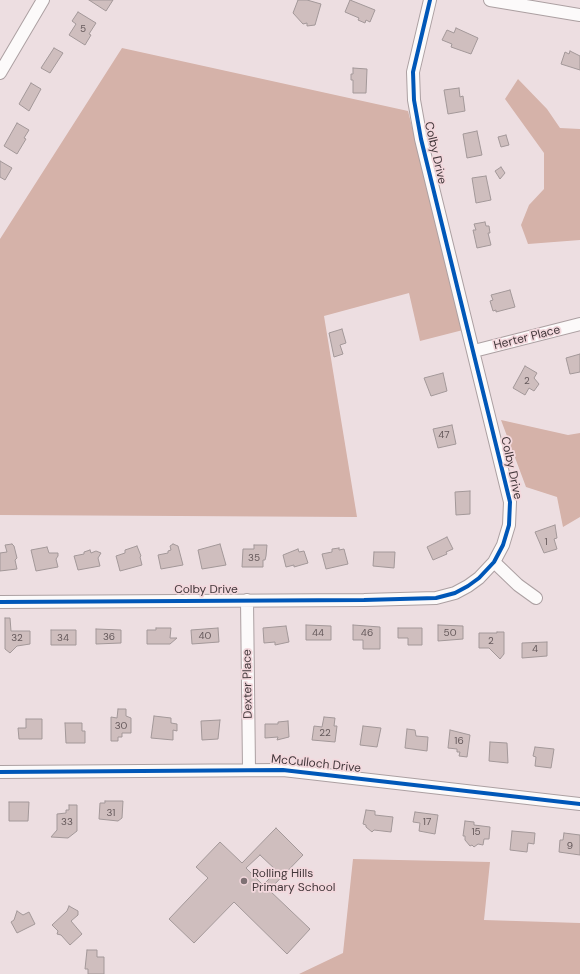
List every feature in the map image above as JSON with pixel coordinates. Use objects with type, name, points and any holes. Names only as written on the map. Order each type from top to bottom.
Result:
[{"type":"street","points":[[0,73],[43,0]]},
{"type":"street","name":"Colby Drive","points":[[0,602],[364,600],[436,598],[455,593],[468,586],[479,578],[494,562],[504,545],[509,525],[510,502],[421,139],[414,100],[413,72],[430,0]]},
{"type":"street","points":[[490,0],[580,15]]},
{"type":"street","name":"Herter Place","points":[[474,351],[580,324]]},
{"type":"street","points":[[494,562],[518,585],[536,598]]},
{"type":"street","name":"Dexter Place","points":[[247,600],[249,769]]},
{"type":"street","name":"McCulloch Drive","points":[[0,772],[249,769],[290,771],[580,804]]},
{"type":"shaded area","points":[[122,48],[408,111],[463,330],[420,341],[409,293],[324,316],[357,517],[0,515],[0,239]]},
{"type":"shaded area","points":[[518,79],[547,109],[560,128],[580,129],[580,240],[528,244],[521,225],[529,205],[544,189],[544,153],[505,99]]},
{"type":"shaded area","points":[[501,420],[568,435],[580,433],[580,517],[563,527],[557,497],[526,487]]},
{"type":"shaded area","points":[[353,859],[490,862],[484,920],[580,923],[580,974],[299,974],[343,953]]},
{"type":"building","points":[[89,0],[113,0],[106,11]]},
{"type":"building","points":[[298,0],[307,0],[321,4],[315,25],[307,26],[307,23],[303,24],[293,13]]},
{"type":"building","points":[[350,0],[375,10],[370,22],[366,20],[365,23],[358,20],[359,18],[345,12]]},
{"type":"building","points":[[78,12],[96,23],[89,34],[91,35],[85,45],[69,35],[76,24],[72,21]]},
{"type":"building","points":[[456,28],[478,38],[471,54],[451,47],[452,44],[442,40],[447,30],[454,33]]},
{"type":"building","points":[[54,48],[63,53],[50,73],[41,68]]},
{"type":"building","points":[[570,51],[580,56],[580,70],[561,64],[565,52],[569,54]]},
{"type":"building","points":[[353,68],[367,69],[366,93],[353,93],[353,80],[351,80],[351,74],[353,74]]},
{"type":"building","points":[[31,83],[41,89],[29,111],[19,104]]},
{"type":"building","points":[[459,88],[460,97],[463,96],[465,111],[448,114],[444,90]]},
{"type":"building","points":[[17,123],[29,130],[24,138],[26,139],[17,154],[4,146]]},
{"type":"building","points":[[477,131],[482,155],[467,158],[463,134]]},
{"type":"building","points":[[506,135],[509,145],[501,147],[498,137]]},
{"type":"building","points":[[0,161],[12,168],[5,180],[0,177]]},
{"type":"building","points":[[501,167],[505,173],[500,179],[495,171]]},
{"type":"building","points":[[486,176],[491,200],[476,203],[472,178]]},
{"type":"building","points":[[485,222],[486,226],[489,226],[490,233],[488,233],[491,245],[477,248],[473,230],[476,230],[474,224]]},
{"type":"building","points":[[510,290],[515,307],[496,312],[496,310],[493,311],[490,301],[493,300],[491,295]]},
{"type":"building","points":[[342,329],[346,343],[340,345],[343,354],[334,357],[329,333]]},
{"type":"building","points":[[580,354],[580,372],[570,374],[566,358]]},
{"type":"building","points":[[525,366],[537,373],[534,378],[539,384],[534,391],[529,388],[525,395],[513,388]]},
{"type":"building","points":[[443,373],[447,391],[431,396],[424,378]]},
{"type":"building","points":[[452,425],[456,444],[438,448],[433,429]]},
{"type":"building","points":[[470,491],[470,514],[456,515],[455,492]]},
{"type":"building","points":[[555,525],[557,538],[554,539],[557,549],[544,553],[535,532]]},
{"type":"building","points":[[447,537],[453,549],[446,552],[447,554],[433,560],[427,547]]},
{"type":"building","points":[[12,544],[14,546],[17,558],[15,560],[17,569],[0,571],[0,553],[7,552],[5,545]]},
{"type":"building","points":[[173,544],[178,546],[183,565],[161,569],[158,555],[168,553],[168,551],[171,550],[170,546]]},
{"type":"building","points":[[220,544],[226,565],[202,569],[198,550]]},
{"type":"building","points":[[254,545],[267,545],[265,560],[263,560],[263,567],[242,567],[243,549],[254,549]]},
{"type":"building","points":[[137,546],[141,556],[142,565],[120,571],[116,556],[125,553],[125,550]]},
{"type":"building","points":[[47,547],[49,553],[58,553],[56,559],[58,567],[36,571],[31,550]]},
{"type":"building","points":[[339,548],[339,550],[344,549],[348,564],[326,569],[322,554],[332,552],[332,549]]},
{"type":"building","points":[[298,549],[299,552],[304,551],[308,563],[294,567],[294,565],[286,567],[283,555]]},
{"type":"building","points":[[90,550],[91,553],[96,551],[101,553],[98,558],[100,566],[78,570],[74,556],[84,554],[84,552]]},
{"type":"building","points":[[374,552],[395,552],[394,568],[373,566]]},
{"type":"building","points":[[5,618],[10,618],[11,631],[30,631],[30,644],[17,646],[10,653],[5,649]]},
{"type":"building","points":[[306,625],[331,626],[331,640],[306,640]]},
{"type":"building","points":[[353,625],[380,627],[380,649],[363,649],[363,640],[353,640]]},
{"type":"building","points":[[438,625],[463,626],[463,639],[438,641]]},
{"type":"building","points":[[286,626],[289,642],[275,645],[275,642],[264,643],[263,628]]},
{"type":"building","points":[[156,628],[171,628],[170,638],[177,638],[170,644],[147,644],[147,630],[156,630]]},
{"type":"building","points":[[218,628],[219,642],[192,644],[191,630]]},
{"type":"building","points":[[398,628],[422,628],[422,645],[408,645],[408,638],[398,638]]},
{"type":"building","points":[[96,629],[121,630],[121,643],[96,644]]},
{"type":"building","points":[[51,630],[76,630],[76,645],[51,645]]},
{"type":"building","points":[[504,632],[504,654],[500,659],[489,648],[479,648],[479,633]]},
{"type":"building","points":[[547,642],[547,656],[522,658],[522,643]]},
{"type":"building","points":[[118,709],[126,709],[126,716],[131,718],[131,733],[122,733],[122,737],[118,737],[118,741],[111,741],[111,717],[117,718]]},
{"type":"building","points":[[154,716],[171,718],[171,723],[177,724],[177,731],[173,730],[173,740],[151,738]]},
{"type":"building","points":[[324,717],[335,718],[334,726],[337,726],[335,742],[312,740],[314,726],[322,727]]},
{"type":"building","points":[[26,719],[42,719],[42,739],[19,739],[18,728],[26,728]]},
{"type":"building","points":[[220,720],[218,739],[202,740],[201,721]]},
{"type":"building","points":[[288,721],[289,737],[277,740],[278,737],[265,738],[265,724],[278,724],[278,722]]},
{"type":"building","points":[[65,723],[82,723],[82,731],[85,731],[85,743],[66,743]]},
{"type":"building","points":[[363,726],[381,728],[377,747],[360,745]]},
{"type":"building","points":[[407,729],[415,730],[416,736],[428,737],[427,751],[405,748]]},
{"type":"building","points":[[450,730],[470,735],[467,757],[459,756],[460,752],[457,752],[457,749],[448,748]]},
{"type":"building","points":[[490,742],[507,743],[508,763],[489,761]]},
{"type":"building","points":[[535,747],[554,749],[551,768],[535,766],[536,757],[533,756]]},
{"type":"building","points":[[105,801],[123,801],[122,818],[118,821],[99,819],[100,803],[105,803]]},
{"type":"building","points":[[9,802],[29,802],[28,821],[9,821]]},
{"type":"building","points":[[69,805],[77,805],[77,831],[68,838],[51,837],[57,830],[57,814],[66,813],[66,810],[69,810]]},
{"type":"building","points":[[366,810],[375,811],[375,815],[393,817],[391,832],[374,830],[372,832],[366,827],[366,825],[363,824]]},
{"type":"building","points":[[415,812],[438,815],[435,834],[419,831],[420,823],[413,822]]},
{"type":"building","points":[[465,821],[474,822],[474,825],[490,827],[489,839],[484,839],[483,845],[478,844],[474,847],[472,845],[470,846],[465,840],[465,836],[463,836]]},
{"type":"building","points":[[276,828],[303,855],[269,890],[310,929],[287,954],[234,902],[194,943],[169,919],[208,878],[196,867],[220,842],[242,863]],"holes":[[[260,855],[277,871],[263,885],[246,868]]]},
{"type":"building","points":[[512,831],[535,833],[534,844],[528,843],[527,852],[510,850]]},
{"type":"building","points":[[564,833],[580,835],[580,855],[559,852],[560,840],[563,840]]},
{"type":"building","points":[[69,906],[78,911],[78,915],[71,921],[82,934],[70,945],[61,935],[57,934],[58,931],[52,925],[67,911]]},
{"type":"building","points":[[17,911],[23,915],[29,912],[35,924],[17,933],[11,922],[14,920]]},
{"type":"building","points":[[87,950],[97,950],[97,957],[104,957],[104,974],[88,974],[88,969],[85,969]]},
{"type":"cycle path","points":[[0,602],[364,600],[436,598],[455,593],[468,586],[479,578],[494,562],[503,545],[509,525],[510,502],[421,139],[414,100],[413,72],[430,0]]},
{"type":"cycle path","points":[[0,772],[283,770],[580,804]]},
{"type":"place","name":"Rolling Hills Primary School","points":[[244,881]]}]
